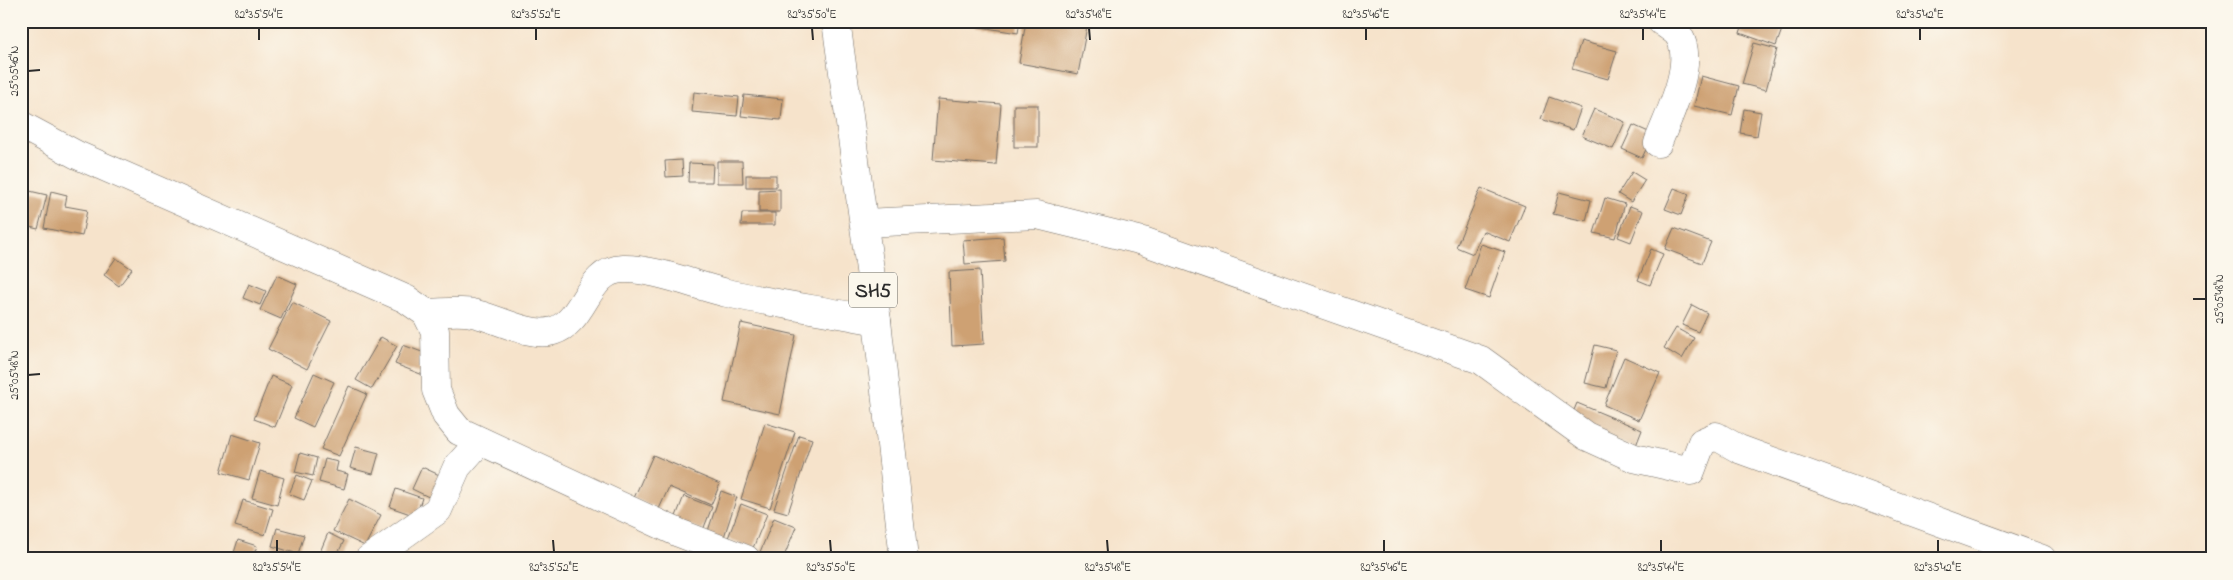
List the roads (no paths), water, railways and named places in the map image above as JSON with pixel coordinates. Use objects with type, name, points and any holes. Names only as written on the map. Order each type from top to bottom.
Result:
[{"type":"street","name":"SH5","points":[[836,21],[864,222],[904,559]]},
{"type":"street","points":[[1658,143],[1684,73],[1684,54],[1677,34],[1661,21]]},
{"type":"street","points":[[22,127],[77,155],[406,299],[426,313],[435,330],[436,390],[446,415],[459,432],[679,533],[746,559]]},
{"type":"street","points":[[864,222],[1037,215],[1143,241],[1481,360],[1586,436],[1634,458],[1691,471],[1702,442],[1716,436],[1739,449],[2042,559]]},
{"type":"street","points":[[426,313],[471,312],[534,332],[551,332],[563,327],[578,311],[594,284],[609,271],[624,269],[644,271],[728,293],[876,321]]},
{"type":"street","points":[[369,559],[438,510],[457,467],[480,441]]}]
